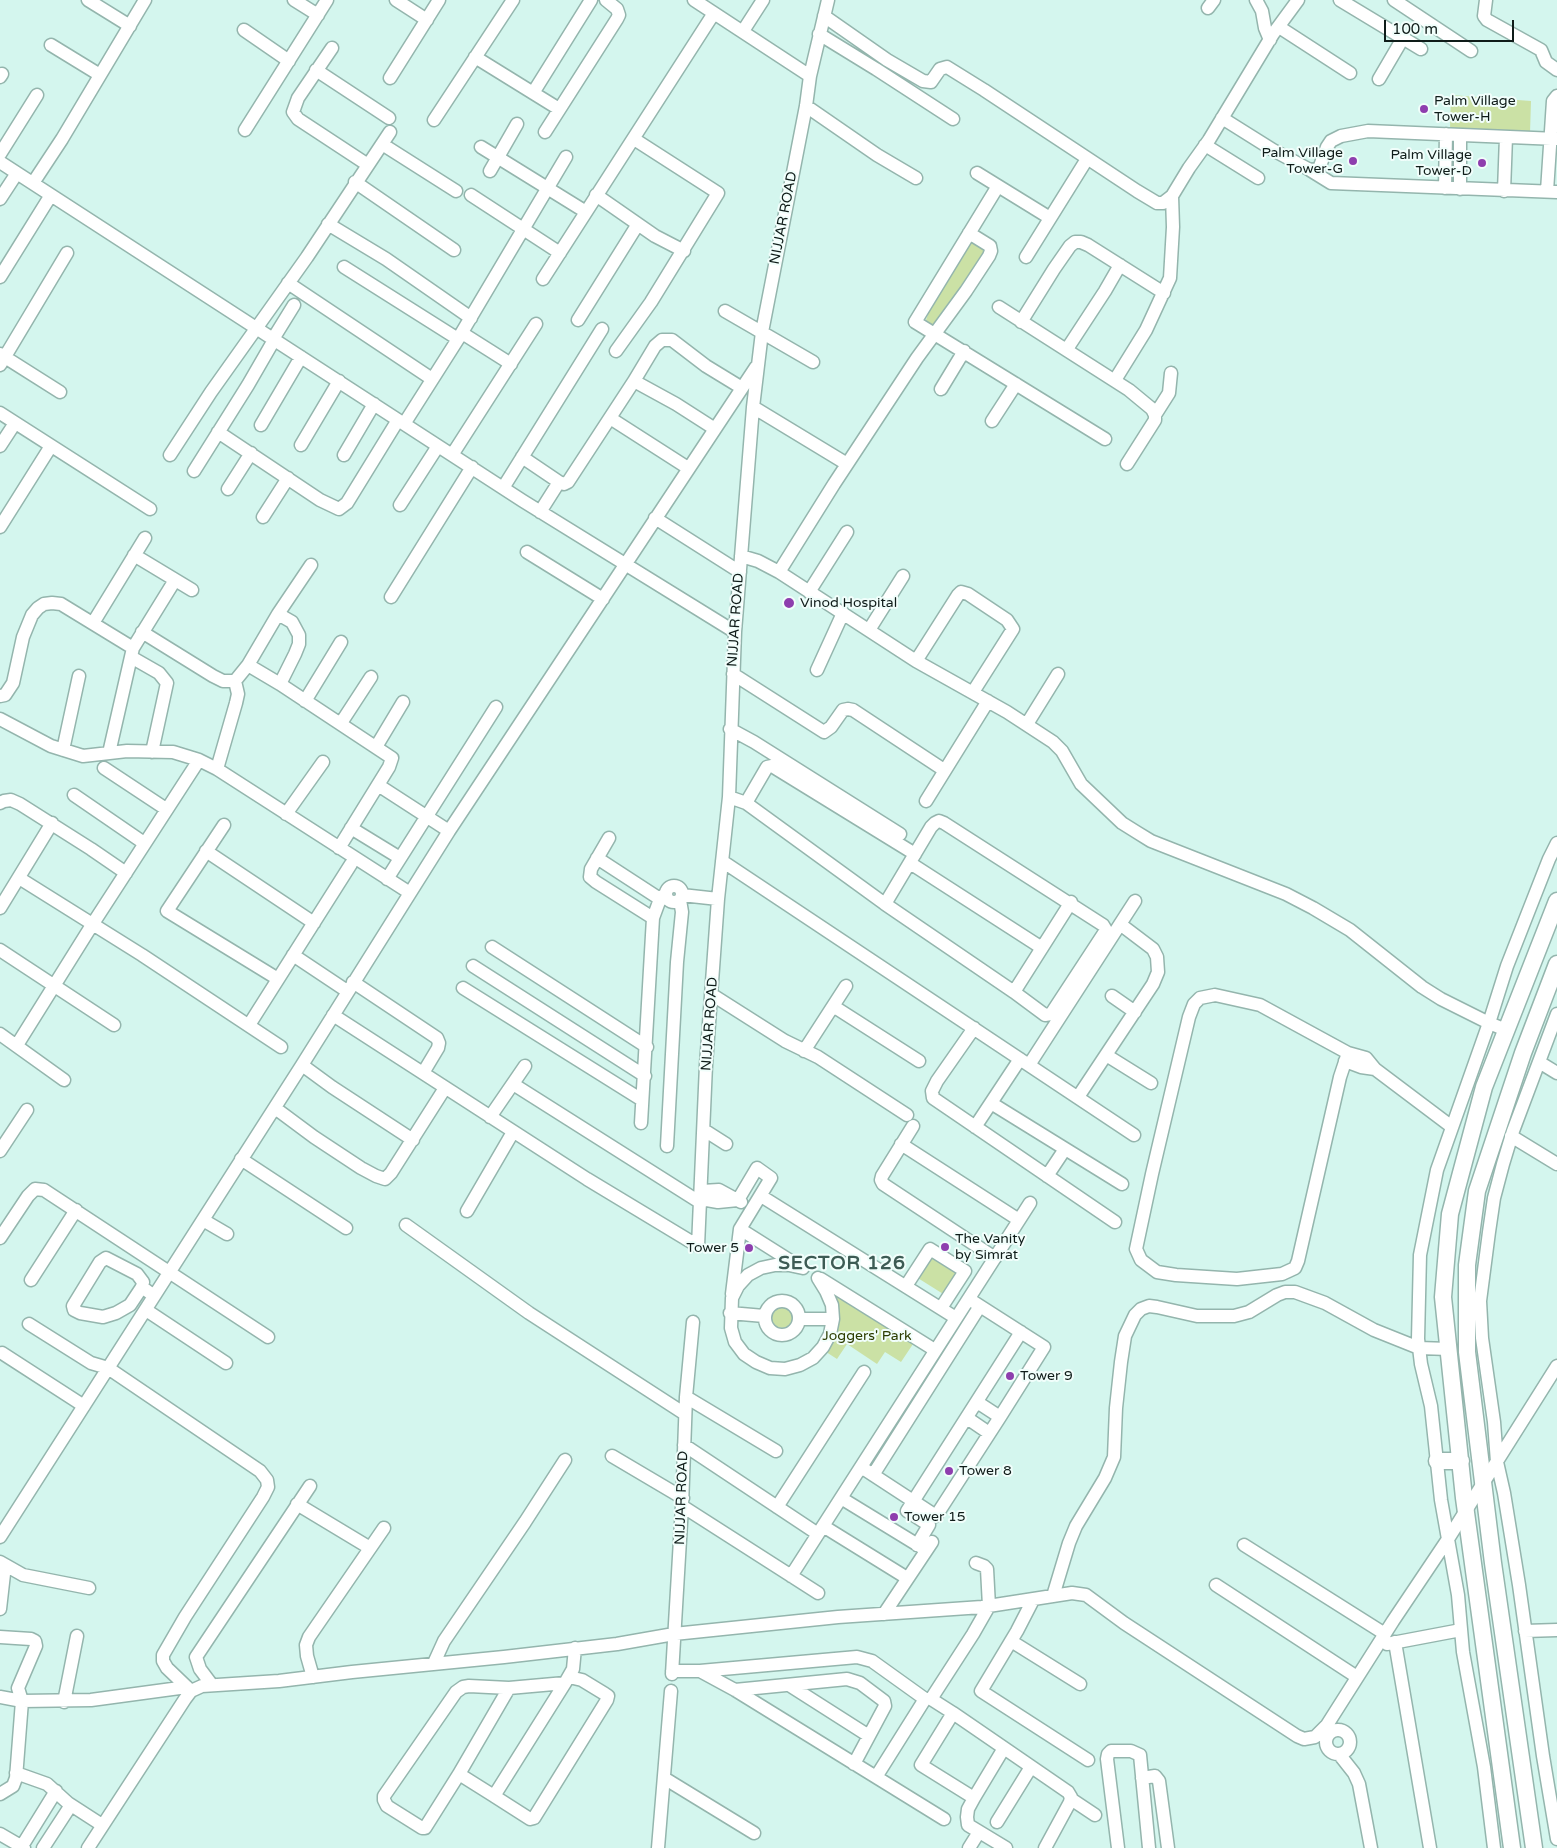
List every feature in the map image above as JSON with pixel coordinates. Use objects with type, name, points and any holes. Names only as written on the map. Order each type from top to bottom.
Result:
[{"type":"main road","points":[[1512,1848],[1466,1508],[1443,1297],[1450,1214],[1484,1087],[1557,901]]},
{"type":"main road","points":[[1534,1848],[1483,1482],[1467,1352],[1467,1265],[1477,1191],[1523,1053],[1557,964]]},
{"type":"main road","points":[[1437,1461],[1461,1461]]},
{"type":"street","points":[[88,0],[130,26]]},
{"type":"street","points":[[33,183],[145,0]]},
{"type":"street","points":[[294,0],[318,15]]},
{"type":"street","points":[[245,130],[327,0]]},
{"type":"street","points":[[396,0],[427,20]]},
{"type":"street","points":[[390,78],[439,0]]},
{"type":"street","points":[[434,120],[513,0]]},
{"type":"street","points":[[533,93],[591,0]]},
{"type":"street","points":[[545,132],[617,19],[617,9],[606,0]]},
{"type":"street","points":[[694,0],[810,76]]},
{"type":"street","points":[[743,31],[763,0]]},
{"type":"street","name":"NIJJAR ROAD","points":[[513,1132],[698,1246],[718,899],[729,797],[735,632],[757,365],[810,76],[828,0]]},
{"type":"street","points":[[824,16],[887,60],[923,81],[931,82],[940,69],[947,67],[1158,203],[1163,203],[1172,196],[1278,27],[1298,0]]},
{"type":"street","points":[[1340,0],[1421,49]]},
{"type":"street","points":[[1394,0],[1471,51]]},
{"type":"street","points":[[1486,0],[1484,16],[1487,20],[1541,50],[1546,62],[1557,70]]},
{"type":"street","points":[[1262,4],[1265,28],[1270,40]]},
{"type":"street","points":[[543,279],[714,13]]},
{"type":"street","points":[[1278,27],[1350,73]]},
{"type":"street","points":[[244,30],[289,61]]},
{"type":"street","points":[[819,34],[953,119]]},
{"type":"street","points":[[1379,79],[1403,38]]},
{"type":"street","points":[[51,45],[100,75]]},
{"type":"street","points":[[332,48],[298,98],[293,112],[298,119],[368,164]]},
{"type":"street","points":[[475,57],[559,109]]},
{"type":"street","points":[[316,70],[389,118]]},
{"type":"street","points":[[0,154],[37,95]]},
{"type":"street","points":[[1222,118],[1331,183],[1552,192],[1553,100],[1557,96]]},
{"type":"street","points":[[806,106],[877,155],[916,178]]},
{"type":"street","points":[[490,171],[517,124]]},
{"type":"street","points":[[1310,170],[1318,169],[1328,143],[1333,139],[1380,130],[1554,139]]},
{"type":"street","points":[[170,455],[390,132]]},
{"type":"street","points":[[1445,188],[1446,134]]},
{"type":"street","points":[[1460,135],[1460,189]]},
{"type":"street","points":[[1504,191],[1506,136]]},
{"type":"street","points":[[616,351],[637,323],[684,251],[718,193],[634,139]]},
{"type":"street","points":[[382,144],[456,191]]},
{"type":"street","points":[[1205,145],[1258,178]]},
{"type":"street","points":[[480,147],[586,212]]},
{"type":"street","points":[[218,432],[332,507],[339,509],[344,506],[460,336],[566,157]]},
{"type":"street","points":[[1026,257],[1087,158]]},
{"type":"street","points":[[0,162],[540,512],[735,632]]},
{"type":"street","points":[[978,172],[1050,218]]},
{"type":"street","points":[[0,199],[16,173]]},
{"type":"street","points":[[355,182],[454,250]]},
{"type":"street","points":[[998,186],[915,322],[1105,440]]},
{"type":"street","points":[[0,277],[51,195]]},
{"type":"street","points":[[471,195],[560,252]]},
{"type":"street","points":[[596,195],[655,236],[684,251]]},
{"type":"street","points":[[1114,380],[1146,330],[1170,278],[1172,267],[1172,196]]},
{"type":"street","points":[[328,224],[386,259],[471,318]]},
{"type":"street","points":[[578,320],[638,224]]},
{"type":"street","points":[[779,572],[848,464],[935,333],[966,291],[991,251],[987,244],[969,233]]},
{"type":"street","points":[[1021,322],[1058,262],[1075,242],[1088,245],[1164,293]]},
{"type":"street","points":[[60,392],[2,359],[67,253]]},
{"type":"street","points":[[1067,349],[1120,265]]},
{"type":"street","points":[[344,267],[511,364]]},
{"type":"street","points":[[288,283],[432,379]]},
{"type":"street","points":[[194,471],[248,386],[294,305]]},
{"type":"street","points":[[999,307],[1067,349],[1143,400],[1155,415]]},
{"type":"street","points":[[724,312],[813,362]]},
{"type":"street","points":[[452,455],[536,324]]},
{"type":"street","points":[[503,488],[602,329]]},
{"type":"street","points":[[522,457],[560,482],[564,484],[568,482],[655,346],[658,342],[666,339],[672,340],[706,366],[742,388]]},
{"type":"street","points":[[941,390],[964,351]]},
{"type":"street","points":[[261,424],[301,357]]},
{"type":"street","points":[[0,1536],[204,1220],[449,830],[757,365]]},
{"type":"street","points":[[1127,464],[1155,420],[1155,415],[1169,393],[1170,373]]},
{"type":"street","points":[[301,445],[339,381]]},
{"type":"street","points":[[634,381],[676,404],[715,429]]},
{"type":"street","points":[[992,421],[1016,384]]},
{"type":"street","points":[[344,455],[374,404]]},
{"type":"street","points":[[753,407],[848,464]]},
{"type":"street","points":[[0,413],[150,509]]},
{"type":"street","points":[[610,418],[688,468]]},
{"type":"street","points":[[0,446],[15,423]]},
{"type":"street","points":[[0,527],[52,446]]},
{"type":"street","points":[[400,505],[438,446]]},
{"type":"street","points":[[228,489],[251,453]]},
{"type":"street","points":[[390,597],[472,467]]},
{"type":"street","points":[[264,517],[288,478]]},
{"type":"street","points":[[540,512],[560,482]]},
{"type":"street","points":[[656,518],[740,572]]},
{"type":"street","points":[[809,592],[848,532]]},
{"type":"street","points":[[93,623],[144,538]]},
{"type":"street","points":[[528,552],[603,599]]},
{"type":"street","points":[[134,555],[192,590]]},
{"type":"street","points":[[741,556],[758,561],[779,572],[916,661],[944,678],[974,692],[1053,742],[1062,750],[1081,784],[1122,823],[1138,833],[1151,841],[1278,891],[1313,908],[1350,930],[1422,987],[1441,999],[1506,1030]]},
{"type":"street","points":[[235,681],[248,665],[278,614],[311,565]]},
{"type":"street","points":[[869,630],[903,576]]},
{"type":"street","points":[[108,752],[132,653],[142,632],[175,580]]},
{"type":"street","points":[[916,661],[958,594],[961,592],[968,594],[1008,620],[1013,629],[974,692]]},
{"type":"street","points":[[0,696],[5,695],[13,683],[23,637],[32,615],[38,608],[52,603],[61,604],[93,623],[159,673],[166,683],[152,752]]},
{"type":"street","points":[[817,670],[843,613]]},
{"type":"street","points":[[278,614],[292,622],[299,636],[299,644],[280,684]]},
{"type":"street","points":[[142,632],[213,676],[223,681],[235,681]]},
{"type":"street","points":[[305,701],[341,642]]},
{"type":"street","points":[[248,665],[392,758],[389,767],[338,848]]},
{"type":"street","points":[[733,674],[824,732],[831,727],[843,710],[853,710],[944,770]]},
{"type":"street","points":[[1027,724],[1058,674]]},
{"type":"street","points":[[64,750],[79,676]]},
{"type":"street","points":[[341,724],[371,677]]},
{"type":"street","points":[[217,769],[236,704],[238,694],[235,681]]},
{"type":"street","points":[[926,802],[988,701]]},
{"type":"street","points":[[376,747],[404,702]]},
{"type":"street","points":[[387,879],[496,707]]},
{"type":"street","points":[[0,719],[51,746],[83,756],[128,751],[173,752],[198,760],[217,769],[410,893]]},
{"type":"street","points":[[730,729],[754,742],[900,834]]},
{"type":"street","points":[[17,1046],[53,986],[198,760]]},
{"type":"street","points":[[286,814],[324,762]]},
{"type":"street","points":[[746,802],[767,767],[772,766],[913,859],[1042,948]]},
{"type":"street","points":[[104,768],[166,809]]},
{"type":"street","points":[[378,785],[449,830]]},
{"type":"street","points":[[74,795],[144,843]]},
{"type":"street","points":[[729,797],[746,802],[885,904],[1045,1015],[1051,1014],[1106,930],[1100,921],[939,821],[935,823],[885,904]]},
{"type":"street","points":[[0,803],[4,800],[11,800],[52,823],[126,873]]},
{"type":"street","points":[[0,908],[52,823]]},
{"type":"street","points":[[224,825],[167,911],[278,979]]},
{"type":"street","points":[[351,828],[400,858]]},
{"type":"street","points":[[609,838],[590,873],[593,880],[653,918]]},
{"type":"street","points":[[1494,1848],[1484,1768],[1463,1652],[1458,1595],[1441,1500],[1431,1406],[1419,1348],[1420,1255],[1437,1170],[1519,934],[1557,842]]},
{"type":"street","points":[[206,851],[314,923]]},
{"type":"street","points":[[598,858],[663,896]]},
{"type":"street","points":[[722,861],[1134,1135]]},
{"type":"street","points":[[249,1025],[351,864]]},
{"type":"street","points":[[19,878],[142,955],[281,1047]]},
{"type":"street","points":[[641,1123],[653,918],[663,896],[669,887],[674,886],[681,890],[682,912],[677,962],[667,1146]]},
{"type":"street","points":[[681,897],[718,899]]},
{"type":"street","points":[[975,1127],[1024,1062],[1135,901]]},
{"type":"street","points":[[1014,992],[1070,902]]},
{"type":"street","points":[[1078,1097],[1157,976],[1158,964],[1153,949],[1120,924]]},
{"type":"street","points":[[492,947],[647,1046]]},
{"type":"street","points":[[0,950],[114,1025]]},
{"type":"street","points":[[293,955],[437,1038],[438,1048],[423,1073]]},
{"type":"street","points":[[473,966],[645,1076]]},
{"type":"street","points":[[804,1051],[846,986]]},
{"type":"street","points":[[463,988],[642,1100]]},
{"type":"street","points":[[712,994],[785,1041],[818,1057],[907,1114]]},
{"type":"street","points":[[1346,1057],[1295,1268],[1282,1274],[1238,1279],[1157,1272],[1141,1260],[1136,1249],[1152,1174],[1189,1017],[1194,1004],[1200,998],[1215,995],[1260,1005],[1346,1057],[1366,1058],[1375,1069],[1440,1116],[1452,1127]]},
{"type":"street","points":[[1112,996],[1135,1012]]},
{"type":"street","points":[[833,1006],[919,1061]]},
{"type":"street","points":[[1557,1014],[1511,1136],[1494,1198],[1480,1300],[1482,1338],[1494,1422],[1497,1462],[1504,1493],[1557,1839]]},
{"type":"street","points":[[333,1015],[513,1132],[467,1212]]},
{"type":"street","points":[[974,1028],[937,1081],[932,1095],[935,1101],[1115,1222]]},
{"type":"street","points":[[0,1034],[64,1080]]},
{"type":"street","points":[[1106,1055],[1151,1083]]},
{"type":"street","points":[[1539,1062],[1557,1073]]},
{"type":"street","points":[[302,1065],[413,1140]]},
{"type":"street","points":[[490,1117],[525,1066]]},
{"type":"street","points":[[512,1084],[701,1198],[719,1190],[752,1209]]},
{"type":"street","points":[[275,1108],[314,1137],[381,1178],[388,1177],[391,1173],[445,1088]]},
{"type":"street","points":[[991,1104],[1122,1184]]},
{"type":"street","points":[[0,1151],[27,1110]]},
{"type":"street","points":[[913,1126],[882,1176],[882,1184],[995,1258]]},
{"type":"street","points":[[704,1130],[726,1144]]},
{"type":"street","points":[[1511,1136],[1557,1164]]},
{"type":"street","points":[[901,1144],[1019,1220]]},
{"type":"street","points":[[1047,1176],[1065,1149]]},
{"type":"street","points":[[241,1159],[346,1228]]},
{"type":"street","points":[[738,1200],[758,1168],[771,1178],[740,1229],[730,1313],[731,1328],[735,1342],[744,1354],[770,1368],[785,1369],[800,1365],[813,1358],[823,1347],[830,1334],[833,1319],[832,1304],[818,1278]]},
{"type":"street","points":[[0,1238],[28,1196],[35,1189],[40,1188],[268,1337]]},
{"type":"street","points":[[761,1196],[956,1318]]},
{"type":"street","points":[[874,1475],[974,1302],[995,1258],[1030,1203]]},
{"type":"street","points":[[31,1280],[76,1210]]},
{"type":"street","points":[[204,1220],[227,1234]]},
{"type":"street","points":[[406,1225],[529,1313],[685,1414]]},
{"type":"street","points":[[740,1229],[930,1347]]},
{"type":"street","points":[[906,1286],[930,1248],[965,1271],[941,1308]]},
{"type":"street","points":[[142,1287],[130,1306],[110,1316],[80,1314],[74,1310],[73,1306],[100,1262],[106,1258],[137,1274],[142,1282],[142,1287],[154,1296]]},
{"type":"street","points":[[732,1298],[738,1286],[748,1275],[761,1268],[775,1264],[803,1268]]},
{"type":"street","points":[[1053,1596],[1076,1526],[1105,1478],[1114,1457],[1116,1408],[1125,1336],[1135,1315],[1141,1309],[1149,1306],[1196,1316],[1234,1316],[1249,1312],[1277,1295],[1285,1292],[1295,1292],[1325,1302],[1374,1330],[1419,1348],[1449,1349]]},
{"type":"street","points":[[782,1301],[796,1308],[799,1319],[795,1330],[784,1336],[778,1336],[768,1330],[764,1316],[768,1307],[782,1301]]},
{"type":"street","points":[[791,1576],[956,1318],[974,1302]]},
{"type":"street","points":[[861,1467],[936,1516],[1044,1347],[974,1302]]},
{"type":"street","points":[[146,1310],[226,1363]]},
{"type":"street","points":[[730,1313],[764,1316]]},
{"type":"street","points":[[799,1319],[833,1319]]},
{"type":"street","name":"NIJJAR ROAD","points":[[693,1322],[686,1397],[683,1502],[672,1672],[700,1671]]},
{"type":"street","points":[[28,1324],[91,1363],[108,1368],[260,1471],[267,1480],[268,1487],[263,1497],[165,1650],[163,1661],[172,1673],[189,1689]]},
{"type":"street","points":[[884,1614],[925,1546],[929,1525],[907,1511],[1022,1332]]},
{"type":"street","points":[[2,1353],[84,1406]]},
{"type":"street","points":[[1371,1848],[1359,1784],[1354,1773],[1339,1754],[1332,1751],[1327,1745],[1328,1730],[1357,1677],[1448,1539],[1557,1366]]},
{"type":"street","points":[[777,1507],[864,1372]]},
{"type":"street","points":[[686,1397],[776,1451]]},
{"type":"street","points":[[977,1402],[1000,1417]]},
{"type":"street","points":[[967,1418],[989,1433]]},
{"type":"street","points":[[684,1445],[777,1507],[907,1578]]},
{"type":"street","points":[[612,1456],[818,1593]]},
{"type":"street","points":[[434,1664],[444,1641],[526,1522],[565,1460]]},
{"type":"street","points":[[212,1685],[200,1669],[196,1656],[310,1486]]},
{"type":"street","points":[[841,1498],[925,1546]]},
{"type":"street","points":[[297,1504],[370,1548]]},
{"type":"street","points":[[313,1677],[307,1656],[306,1646],[309,1637],[384,1528]]},
{"type":"street","points":[[1244,1545],[1385,1634]]},
{"type":"street","points":[[976,1563],[984,1566],[987,1570],[989,1606],[931,1699],[1068,1792],[1071,1799],[1094,1815]]},
{"type":"street","points":[[0,1609],[2,1564],[23,1575],[37,1579],[89,1588]]},
{"type":"street","points":[[1216,1585],[1357,1677]]},
{"type":"street","points":[[0,1697],[22,1701],[64,1702],[105,1699],[202,1686],[279,1681],[504,1658],[618,1644],[674,1634],[989,1606],[1072,1593],[1086,1595],[1124,1623],[1297,1736],[1304,1739],[1315,1737],[1328,1730],[1340,1730],[1347,1734],[1350,1740],[1349,1748],[1339,1754]]},
{"type":"street","points":[[1033,1600],[981,1692],[1088,1760]]},
{"type":"street","points":[[967,1608],[973,1634]]},
{"type":"street","points":[[1377,1646],[1461,1630]]},
{"type":"street","points":[[1525,1631],[1557,1630]]},
{"type":"street","points":[[64,1702],[77,1636]]},
{"type":"street","points":[[0,1637],[31,1639],[35,1641],[36,1646],[18,1688],[22,1701],[16,1773],[13,1786],[0,1794]]},
{"type":"street","points":[[1011,1640],[1080,1684]]},
{"type":"street","points":[[1395,1642],[1430,1848]]},
{"type":"street","points":[[494,1796],[568,1678],[574,1664],[571,1649]]},
{"type":"street","points":[[700,1671],[857,1657],[872,1661],[925,1699],[876,1777]]},
{"type":"street","points":[[700,1671],[735,1690],[944,1819]]},
{"type":"street","points":[[459,1774],[530,1819],[534,1818],[608,1696],[582,1680],[568,1678],[509,1688],[462,1687],[456,1692],[384,1796],[387,1806],[422,1828],[425,1828],[509,1688]]},
{"type":"street","points":[[735,1690],[846,1680],[860,1683],[884,1701],[885,1704],[854,1764]]},
{"type":"street","points":[[789,1686],[869,1736]]},
{"type":"street","points":[[88,1848],[189,1689]]},
{"type":"street","points":[[661,1847],[671,1691]]},
{"type":"street","points":[[953,1714],[920,1765],[974,1798]]},
{"type":"street","points":[[1004,1748],[968,1809],[967,1818],[968,1825],[973,1829],[1006,1848]]},
{"type":"street","points":[[1118,1848],[1106,1759],[1109,1752],[1131,1751],[1138,1754],[1149,1848]]},
{"type":"street","points":[[998,1822],[1031,1767]]},
{"type":"street","points":[[16,1773],[47,1784],[71,1805],[102,1825]]},
{"type":"street","points":[[1142,1778],[1155,1776],[1159,1781],[1168,1848]]},
{"type":"street","points":[[664,1778],[754,1833]]},
{"type":"street","points":[[0,1834],[23,1847],[56,1791]]},
{"type":"street","points":[[1051,1846],[1071,1799]]},
{"type":"street","points":[[43,1848],[71,1805]]},
{"type":"street","points":[[969,1848],[979,1832]]},
{"type":"green space","points":[[1451,95],[1531,101],[1530,133],[1450,129]]},
{"type":"green space","points":[[974,234],[998,251],[968,300],[943,333],[926,320],[932,302]]},
{"type":"green space","points":[[930,1249],[965,1271],[948,1297],[913,1275]]},
{"type":"green space","name":"Joggers' Park","points":[[834,1294],[913,1344],[901,1362],[885,1352],[877,1364],[847,1344],[837,1359],[823,1350]]},
{"type":"green space","points":[[778,1308],[786,1308],[792,1314],[792,1322],[786,1328],[778,1328],[772,1322],[772,1314]]},
{"type":"place","name":"Palm Village Tower-H","points":[[1424,109]]},
{"type":"place","name":"Palm Village Tower-G","points":[[1353,161]]},
{"type":"place","name":"Palm Village Tower-D","points":[[1482,163]]},
{"type":"place","name":"Vinod Hospital","points":[[789,603]]},
{"type":"place","name":"The Vanity by Simrat","points":[[945,1247]]},
{"type":"place","name":"Tower 5","points":[[749,1248]]},
{"type":"place","name":"Tower 9","points":[[1010,1376]]},
{"type":"place","name":"Tower 8","points":[[949,1471]]},
{"type":"place","name":"Tower 15","points":[[894,1517]]},
{"type":"district","name":"SECTOR 126","points":[[842,1264]]}]
